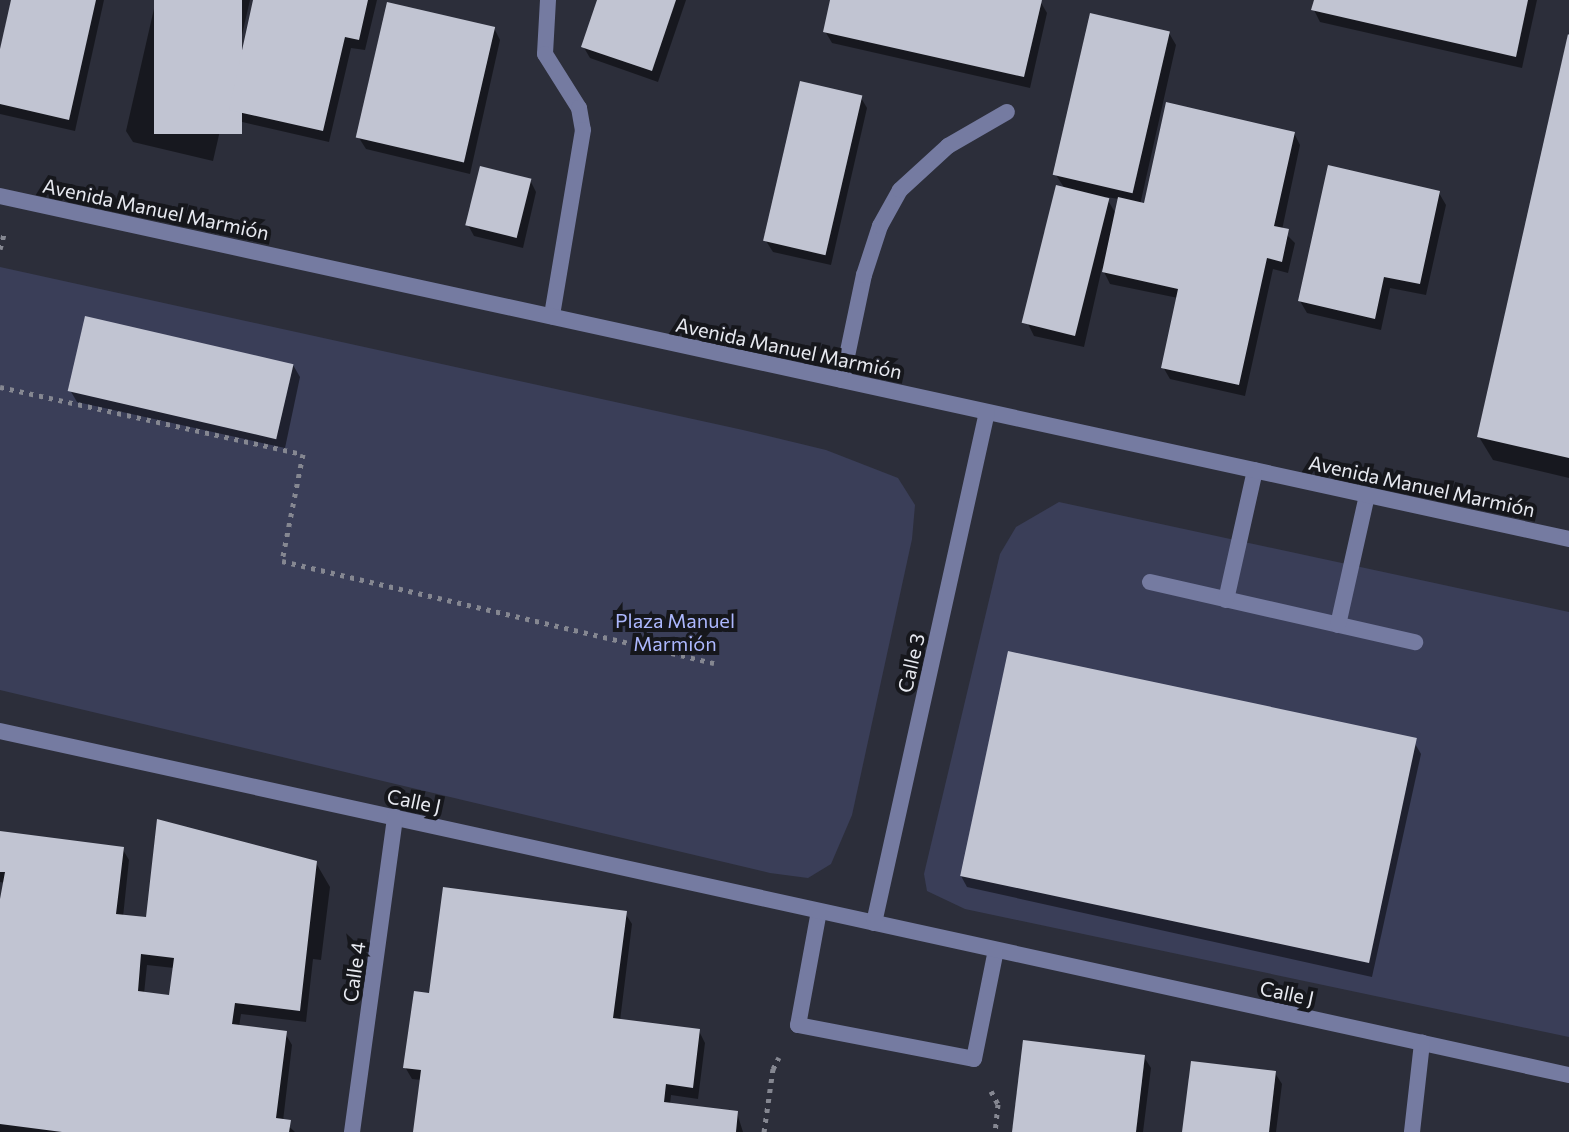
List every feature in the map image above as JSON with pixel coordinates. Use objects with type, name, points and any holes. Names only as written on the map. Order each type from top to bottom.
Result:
[{"type":"street","points":[[548,0],[545,54],[579,108],[583,130],[552,316]]},
{"type":"street","points":[[842,380],[864,275],[880,226],[900,190],[948,146],[1007,112]]},
{"type":"street","name":"Avenida Manuel Marmión","points":[[0,196],[1569,539]]},
{"type":"street","name":"Calle 3","points":[[874,923],[987,412]]},
{"type":"street","points":[[1226,600],[1255,470]]},
{"type":"street","points":[[1338,625],[1367,495]]},
{"type":"street","points":[[1150,582],[1415,642]]},
{"type":"street","name":"Calle J","points":[[0,731],[1569,1075]]},
{"type":"street","name":"Calle 4","points":[[352,1132],[395,817]]},
{"type":"street","points":[[819,911],[798,1025],[974,1059],[996,950]]},
{"type":"street","points":[[1412,1132],[1422,1043]]},
{"type":"path","points":[[0,387],[303,454],[282,561],[714,663]]},
{"type":"path","points":[[764,1132],[773,1069],[798,1025]]},
{"type":"green space","name":"Plaza Manuel Marmión","points":[[0,267],[743,430],[826,450],[898,478],[915,505],[912,539],[852,815],[831,864],[808,878],[770,873],[0,690]]},
{"type":"green space","points":[[1059,502],[1569,612],[1569,1037],[965,909],[927,891],[924,874],[1000,554],[1016,527]]},
{"type":"building","points":[[11,0],[96,0],[69,120],[0,104],[0,49]]},
{"type":"building","points":[[154,0],[242,0],[242,134],[154,134]]},
{"type":"building","points":[[253,0],[368,0],[359,40],[345,37],[323,131],[229,110]]},
{"type":"building","points":[[597,0],[676,0],[652,71],[581,47]]},
{"type":"building","points":[[830,0],[1042,0],[1024,77],[823,32]]},
{"type":"building","points":[[1314,0],[1528,0],[1516,57],[1311,10]]},
{"type":"building","points":[[387,2],[495,27],[464,162],[356,137]]},
{"type":"building","points":[[1090,13],[1170,31],[1133,193],[1053,175]]},
{"type":"building","points":[[1569,35],[1569,458],[1477,437]]},
{"type":"building","points":[[800,81],[862,95],[825,255],[763,241]]},
{"type":"building","points":[[1166,102],[1295,132],[1274,226],[1289,229],[1282,262],[1267,258],[1239,385],[1161,368],[1178,289],[1102,272],[1118,197],[1144,203]]},
{"type":"building","points":[[1328,165],[1440,191],[1420,284],[1384,277],[1375,319],[1298,301]]},
{"type":"building","points":[[480,166],[531,179],[517,238],[465,225]]},
{"type":"building","points":[[1056,185],[1109,198],[1075,336],[1022,323]]},
{"type":"building","points":[[85,316],[294,364],[276,439],[68,391]]},
{"type":"building","points":[[1008,651],[1417,738],[1369,963],[960,876]]},
{"type":"building","points":[[157,819],[317,861],[300,1011],[235,1003],[232,1024],[287,1031],[276,1118],[291,1120],[289,1132],[62,1132],[0,1124],[0,899],[5,872],[0,872],[0,831],[124,847],[116,914],[146,917]],"holes":[[[141,954],[174,958],[169,995],[138,991]]]},
{"type":"building","points":[[443,887],[627,911],[613,1018],[700,1029],[693,1088],[666,1084],[664,1102],[738,1111],[736,1132],[413,1132],[421,1070],[403,1068],[414,991],[429,993]]},
{"type":"building","points":[[1023,1040],[1145,1055],[1136,1132],[1012,1132]]},
{"type":"building","points":[[1191,1061],[1276,1071],[1269,1132],[1182,1132]]}]
